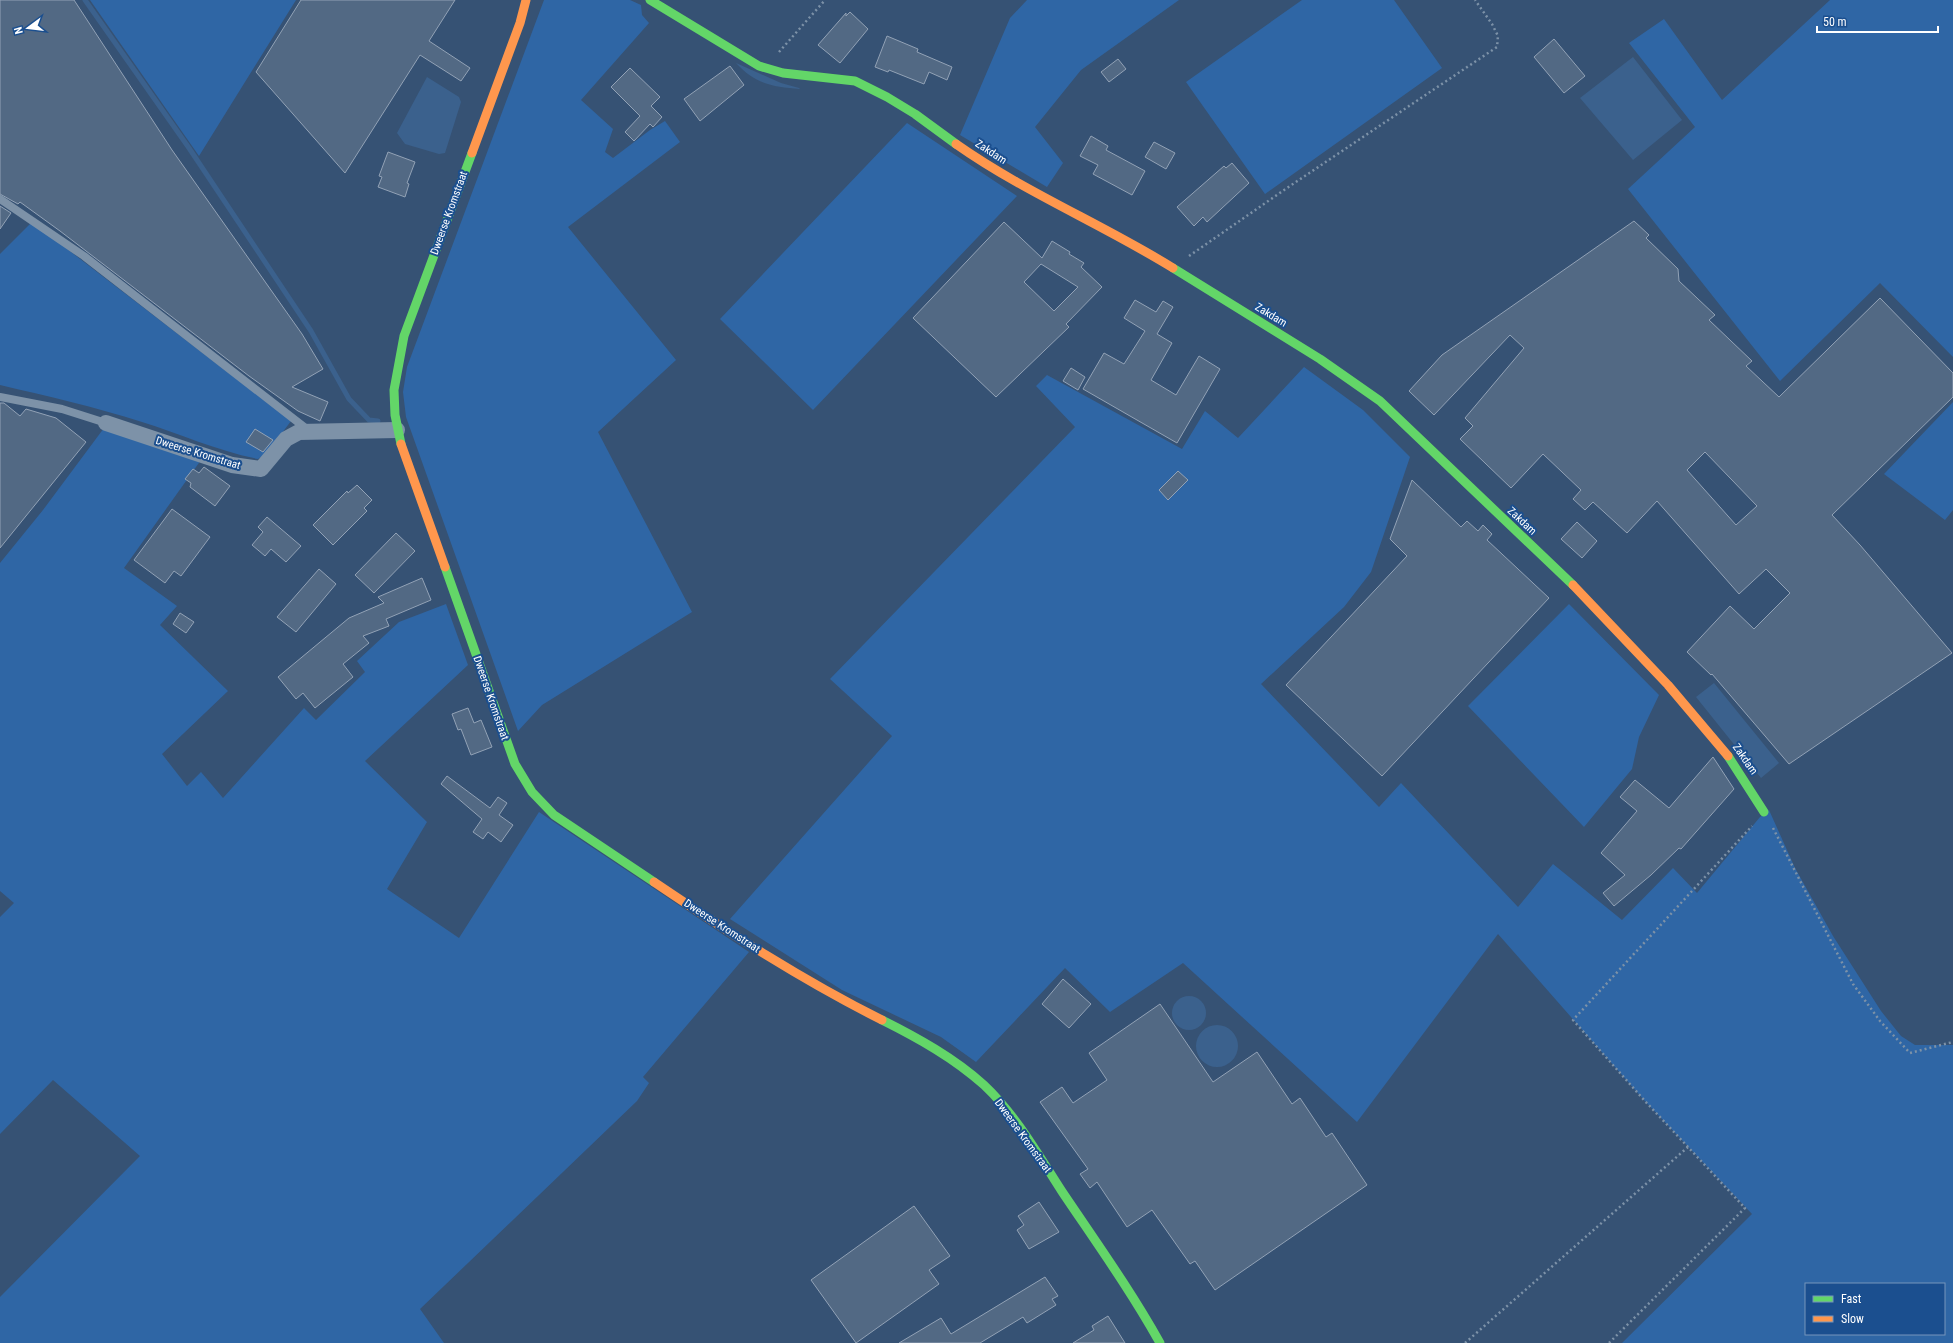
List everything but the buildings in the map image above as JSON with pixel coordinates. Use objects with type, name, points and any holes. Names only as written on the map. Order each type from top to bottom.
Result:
[{"type":"street","name":"Dweerse Kromstraat","points":[[526,0],[520,23],[404,336],[394,375],[393,395],[394,419],[397,430],[514,764],[523,782],[537,799],[554,815],[746,942],[833,995],[918,1038],[972,1074],[996,1098],[1020,1129],[1125,1285],[1160,1343]]},
{"type":"street","name":"Zakdam","points":[[650,0],[759,66],[783,73],[855,81],[887,97],[915,114],[968,152],[1016,183],[1147,252],[1320,359],[1380,401],[1584,596],[1668,684],[1727,754],[1764,812]]},
{"type":"street","name":"Dweerse Kromstraat","points":[[106,423],[232,465],[261,469],[286,439],[299,432],[397,430]]},
{"type":"lane","points":[[0,199],[84,256],[311,432]]},
{"type":"lane","points":[[0,397],[62,409],[106,423]]},
{"type":"path","points":[[766,68],[825,0]]},
{"type":"path","points":[[1172,268],[1287,188],[1497,47],[1498,36],[1492,24],[1475,0]]},
{"type":"path","points":[[1609,1343],[1745,1208],[1644,1100],[1573,1020],[1764,812],[1854,984],[1880,1021],[1910,1053],[1953,1042]]},
{"type":"path","points":[[1465,1343],[1688,1147]]},
{"type":"shaded area","points":[[90,0],[296,0],[199,156]]},
{"type":"shaded area","points":[[544,0],[630,0],[641,5],[642,15],[649,23],[581,100],[613,129],[605,152],[613,158],[650,130],[665,121],[680,142],[568,227],[676,360],[598,432],[692,612],[542,705],[518,731],[406,417],[403,392],[407,367]]},
{"type":"shaded area","points":[[1027,0],[1179,0],[1081,70],[1035,127],[1063,163],[1047,187],[960,135],[1010,18]]},
{"type":"shaded area","points":[[1302,0],[1394,0],[1442,68],[1265,194],[1186,82]]},
{"type":"shaded area","points":[[1830,0],[1953,0],[1953,357],[1880,283],[1780,381],[1628,189],[1695,127],[1629,43],[1664,19],[1722,100]]},
{"type":"shaded area","points":[[1633,57],[1682,120],[1633,160],[1580,98]]},
{"type":"shaded area","points":[[736,63],[781,83],[800,89],[781,87],[757,80],[750,76]]},
{"type":"shaded area","points":[[427,77],[459,97],[461,102],[445,153],[439,154],[405,144],[397,133]]},
{"type":"shaded area","points":[[907,123],[1017,196],[813,410],[720,319]]},
{"type":"shaded area","points":[[32,222],[291,421],[267,453],[258,459],[243,456],[124,417],[71,402],[0,385],[0,254]]},
{"type":"shaded area","points":[[1304,367],[1363,410],[1410,457],[1371,572],[1344,607],[1261,684],[1379,807],[1401,783],[1518,907],[1553,864],[1622,920],[1673,868],[1697,893],[1760,817],[1769,810],[1795,868],[1833,936],[1881,1011],[1901,1036],[1915,1045],[1953,1045],[1953,1343],[1622,1343],[1752,1214],[1644,1100],[1498,934],[1357,1122],[1183,963],[1110,1012],[1065,968],[976,1062],[941,1037],[842,990],[730,919],[892,736],[830,679],[1075,427],[1036,386],[1047,375],[1182,449],[1205,411],[1238,438]]},
{"type":"shaded area","points":[[1953,402],[1953,510],[1945,520],[1884,474]]},
{"type":"shaded area","points":[[104,428],[201,460],[124,568],[177,606],[160,625],[228,691],[162,754],[187,786],[201,772],[223,798],[304,708],[316,720],[365,672],[357,661],[399,622],[446,604],[468,665],[365,761],[427,822],[387,889],[459,938],[539,812],[749,952],[643,1077],[649,1083],[637,1101],[420,1309],[444,1343],[0,1343],[0,1297],[140,1156],[53,1080],[0,1134],[0,917],[14,903],[0,891],[0,563],[43,510]]},
{"type":"shaded area","points":[[1569,604],[1659,695],[1639,737],[1632,769],[1584,827],[1468,706]]},
{"type":"shaded area","points":[[1714,683],[1779,763],[1761,778],[1696,697]]},
{"type":"shaded area","points":[[1186,996],[1192,996],[1201,1001],[1205,1007],[1205,1019],[1201,1025],[1192,1030],[1186,1030],[1177,1025],[1172,1016],[1172,1010],[1177,1001]]},
{"type":"shaded area","points":[[1217,1025],[1232,1031],[1238,1046],[1232,1061],[1217,1067],[1202,1061],[1196,1046],[1202,1031]]},
{"type":"waterway","points":[[85,0],[189,148],[311,331],[349,399],[369,420],[378,421]]},
{"type":"traffic: fast","points":[[650,0],[759,66],[783,73],[855,81],[887,97],[915,114],[956,144]]},
{"type":"traffic: fast","points":[[401,444],[395,415],[394,390],[404,336],[472,153]]},
{"type":"traffic: fast","points":[[1173,268],[1320,359],[1380,401],[1573,585]]},
{"type":"traffic: fast","points":[[445,567],[515,764],[532,792],[554,815],[654,882]]},
{"type":"traffic: fast","points":[[1728,756],[1764,812]]},
{"type":"traffic: fast","points":[[882,1020],[922,1041],[948,1057],[972,1075],[996,1097],[1026,1136],[1113,1267],[1160,1343]]},
{"type":"traffic: slow","points":[[472,153],[520,23],[526,0]]},
{"type":"traffic: slow","points":[[956,144],[1036,193],[1119,237],[1173,268]]},
{"type":"traffic: slow","points":[[401,444],[445,567]]},
{"type":"traffic: slow","points":[[1573,585],[1668,685],[1728,756]]},
{"type":"traffic: slow","points":[[654,882],[794,972],[882,1020]]}]
